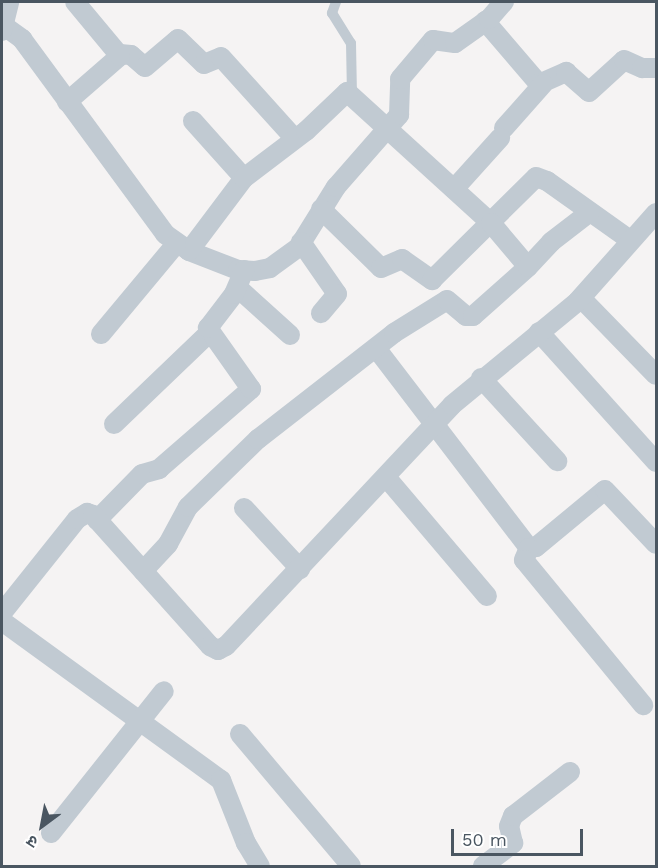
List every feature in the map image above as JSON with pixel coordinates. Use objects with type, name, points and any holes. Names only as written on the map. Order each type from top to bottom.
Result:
[{"type":"street","points":[[9,2],[2,28],[22,39],[152,221],[182,247],[241,279],[290,335]]},
{"type":"street","points":[[75,2],[120,54],[131,55],[145,68],[178,39],[204,64],[221,57],[295,140]]},
{"type":"street","points":[[97,520],[142,474],[159,469],[251,389],[210,332],[209,324],[241,279],[270,268],[302,242],[321,209],[402,109],[400,79],[433,40],[455,43],[485,21],[504,2]]},
{"type":"street","points":[[485,21],[536,83],[543,84]]},
{"type":"street","points":[[67,102],[118,61],[120,54]]},
{"type":"street","points":[[454,189],[543,84],[566,72],[589,92],[624,60],[642,68],[657,68]]},
{"type":"street","points":[[101,334],[244,178],[295,140],[342,94],[352,93],[491,223],[528,267]]},
{"type":"street","points":[[193,122],[244,178]]},
{"type":"street","points":[[321,209],[381,268],[402,259],[432,280],[536,177],[547,181],[630,240]]},
{"type":"street","points":[[143,571],[168,544],[188,507],[258,439],[376,348],[447,300],[466,316],[473,316],[528,267],[551,242],[590,212]]},
{"type":"street","points":[[2,613],[82,514],[93,515],[210,646],[218,650],[300,569],[481,378],[581,298],[630,240],[657,213]]},
{"type":"street","points":[[302,242],[337,294],[321,313]]},
{"type":"street","points":[[581,298],[657,375]]},
{"type":"street","points":[[114,424],[210,332]]},
{"type":"street","points":[[539,332],[657,462]]},
{"type":"street","points":[[376,348],[529,548]]},
{"type":"street","points":[[481,378],[557,461]]},
{"type":"street","points":[[386,477],[487,596]]},
{"type":"street","points":[[529,548],[536,547],[605,490],[657,544]]},
{"type":"street","points":[[244,508],[300,569]]},
{"type":"street","points":[[529,548],[524,560],[643,705]]},
{"type":"street","points":[[2,621],[226,785],[241,831],[260,867]]},
{"type":"street","points":[[51,833],[164,691]]},
{"type":"street","points":[[240,734],[351,867]]},
{"type":"street","points":[[483,867],[513,843],[510,826],[513,816],[570,772]]},
{"type":"lane","points":[[336,2],[332,12],[351,43],[352,93]]}]
